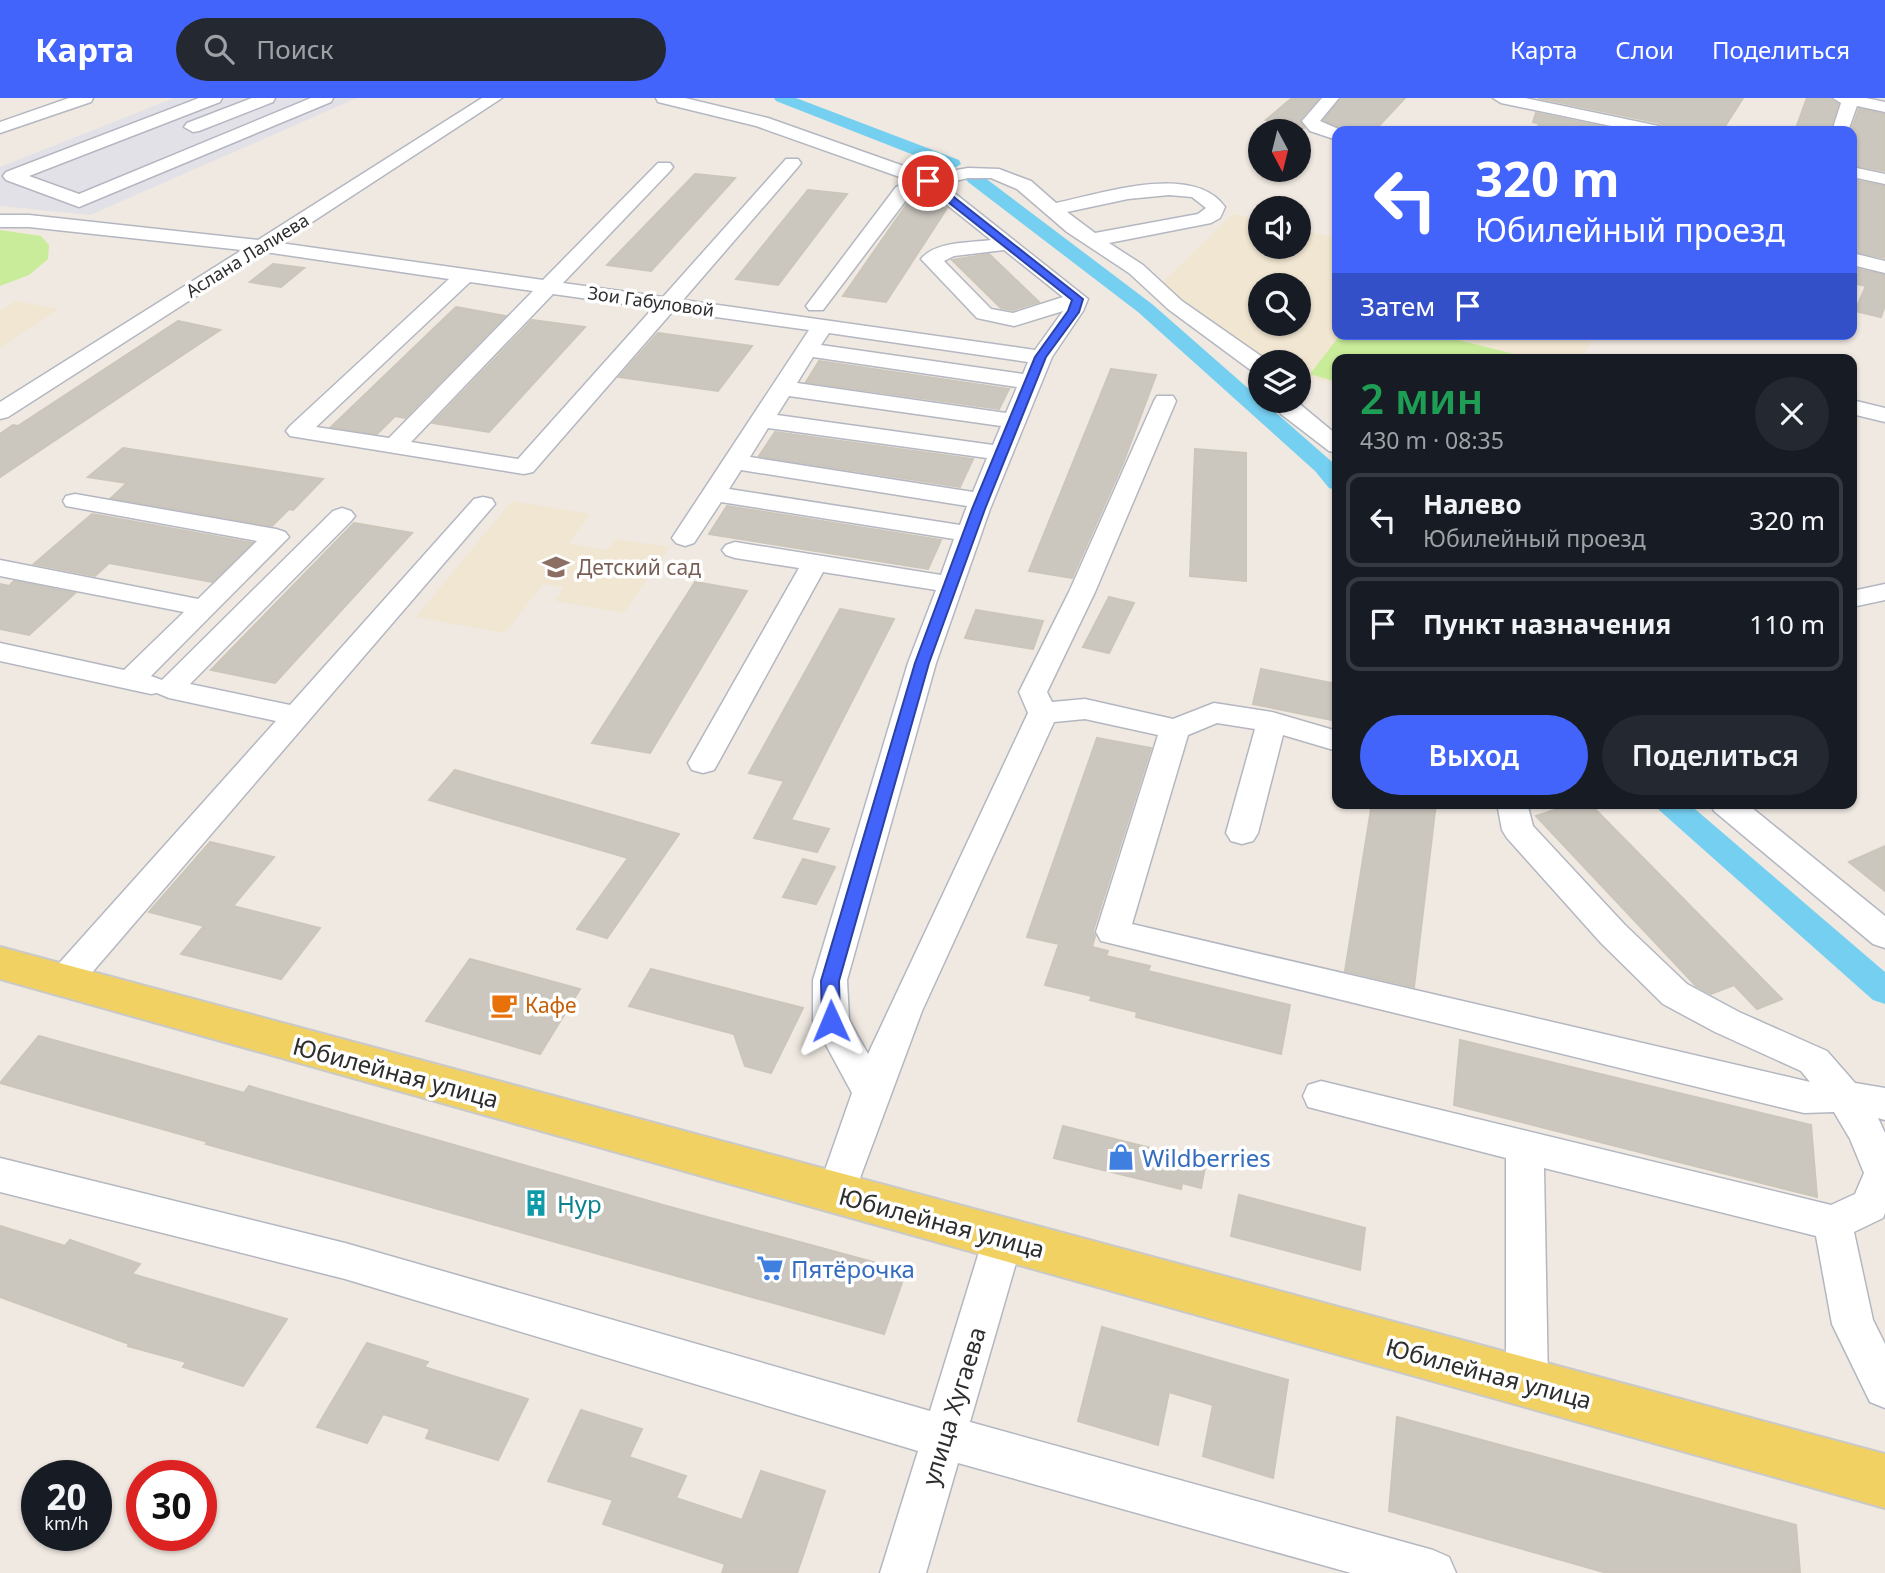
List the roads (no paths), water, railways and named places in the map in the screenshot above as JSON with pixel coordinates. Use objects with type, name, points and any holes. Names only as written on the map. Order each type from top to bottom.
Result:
[{"type":"main road","name":"Юбилейная улица","points":[[6,971],[65,980],[1885,1481]]},
{"type":"street","points":[[1,128],[85,98]]},
{"type":"street","points":[[214,98],[12,176],[79,201],[325,98]]},
{"type":"street","points":[[179,133],[267,98]]},
{"type":"street","name":"Аслана Лалиева","points":[[0,412],[494,98]]},
{"type":"street","points":[[664,98],[762,122],[928,181],[1078,299]]},
{"type":"street","points":[[1331,98],[1311,121],[1316,127],[1332,133]]},
{"type":"street","points":[[1501,98],[1634,126]]},
{"type":"street","points":[[1569,126],[1588,98]]},
{"type":"street","points":[[1841,126],[1848,99],[1885,107]]},
{"type":"street","points":[[465,275],[298,431],[524,467],[792,163]]},
{"type":"street","points":[[394,446],[664,167]]},
{"type":"street","points":[[685,538],[807,350],[820,316],[903,191],[928,181],[980,172],[1004,175],[1024,185],[1092,240],[1136,269],[1175,305],[1248,357]]},
{"type":"street","points":[[1857,173],[1885,179]]},
{"type":"street","points":[[0,182],[42,187],[67,177]]},
{"type":"street","points":[[1053,209],[1161,189],[1198,192],[1216,207],[1213,214],[1204,219],[1092,240]]},
{"type":"street","name":"Зои Габуловой","points":[[0,221],[29,221],[261,246],[669,304],[820,316],[1036,370]]},
{"type":"street","points":[[1008,244],[950,251],[931,259],[984,314],[1014,320],[1078,299]]},
{"type":"street","points":[[1857,260],[1885,267]]},
{"type":"street","points":[[871,1092],[831,1021],[830,981],[922,663],[969,534],[1036,370],[1073,312],[1078,299]]},
{"type":"street","points":[[807,350],[1036,370]]},
{"type":"street","points":[[783,388],[1015,421]]},
{"type":"street","points":[[1043,713],[1032,692],[1082,592],[1165,401]]},
{"type":"street","points":[[1857,408],[1885,415]]},
{"type":"street","points":[[1294,413],[1332,442]]},
{"type":"street","points":[[762,420],[1002,453]]},
{"type":"street","points":[[734,463],[982,501]]},
{"type":"street","points":[[714,494],[969,534]]},
{"type":"street","points":[[75,501],[276,537],[130,680]]},
{"type":"street","points":[[65,980],[483,504]]},
{"type":"street","points":[[169,688],[342,516]]},
{"type":"street","points":[[735,550],[951,584]]},
{"type":"street","points":[[703,763],[816,562]]},
{"type":"street","points":[[0,568],[204,608]]},
{"type":"street","points":[[1857,598],[1885,593]]},
{"type":"street","points":[[0,652],[297,716]]},
{"type":"street","points":[[1043,713],[1085,709],[1175,729],[1214,713],[1272,722],[1332,740]]},
{"type":"street","points":[[836,1193],[871,1092],[904,1011],[1043,713]]},
{"type":"street","points":[[1242,833],[1272,722]]},
{"type":"street","points":[[1175,729],[1113,932],[1804,1098],[1844,1096],[1885,1104]]},
{"type":"street","points":[[1321,1096],[1833,1223],[1869,1206],[1883,1173],[1866,1132],[1844,1096],[1814,1061],[1727,1022],[1675,993],[1613,934],[1518,830],[1513,809]]},
{"type":"street","points":[[1732,809],[1885,935]]},
{"type":"street","points":[[1525,1147],[1527,1383]]},
{"type":"street","points":[[0,1175],[345,1261],[944,1437],[1433,1573]]},
{"type":"street","points":[[1833,1223],[1853,1324],[1885,1387]]},
{"type":"street","name":"улица Хугаева","points":[[903,1573],[1003,1239]]},
{"type":"waterway","points":[[782,98],[953,164]]},
{"type":"waterway","points":[[974,178],[1145,308],[1332,477]]},
{"type":"waterway","points":[[1676,809],[1885,991]]},
{"type":"place","name":"Детский сад","points":[[556,567]]},
{"type":"place","name":"Кафе","points":[[504,1005]]},
{"type":"place","name":"Wildberries","points":[[1121,1157]]},
{"type":"place","name":"Нур","points":[[536,1203]]},
{"type":"place","name":"Пятёрочка","points":[[770,1268]]}]
